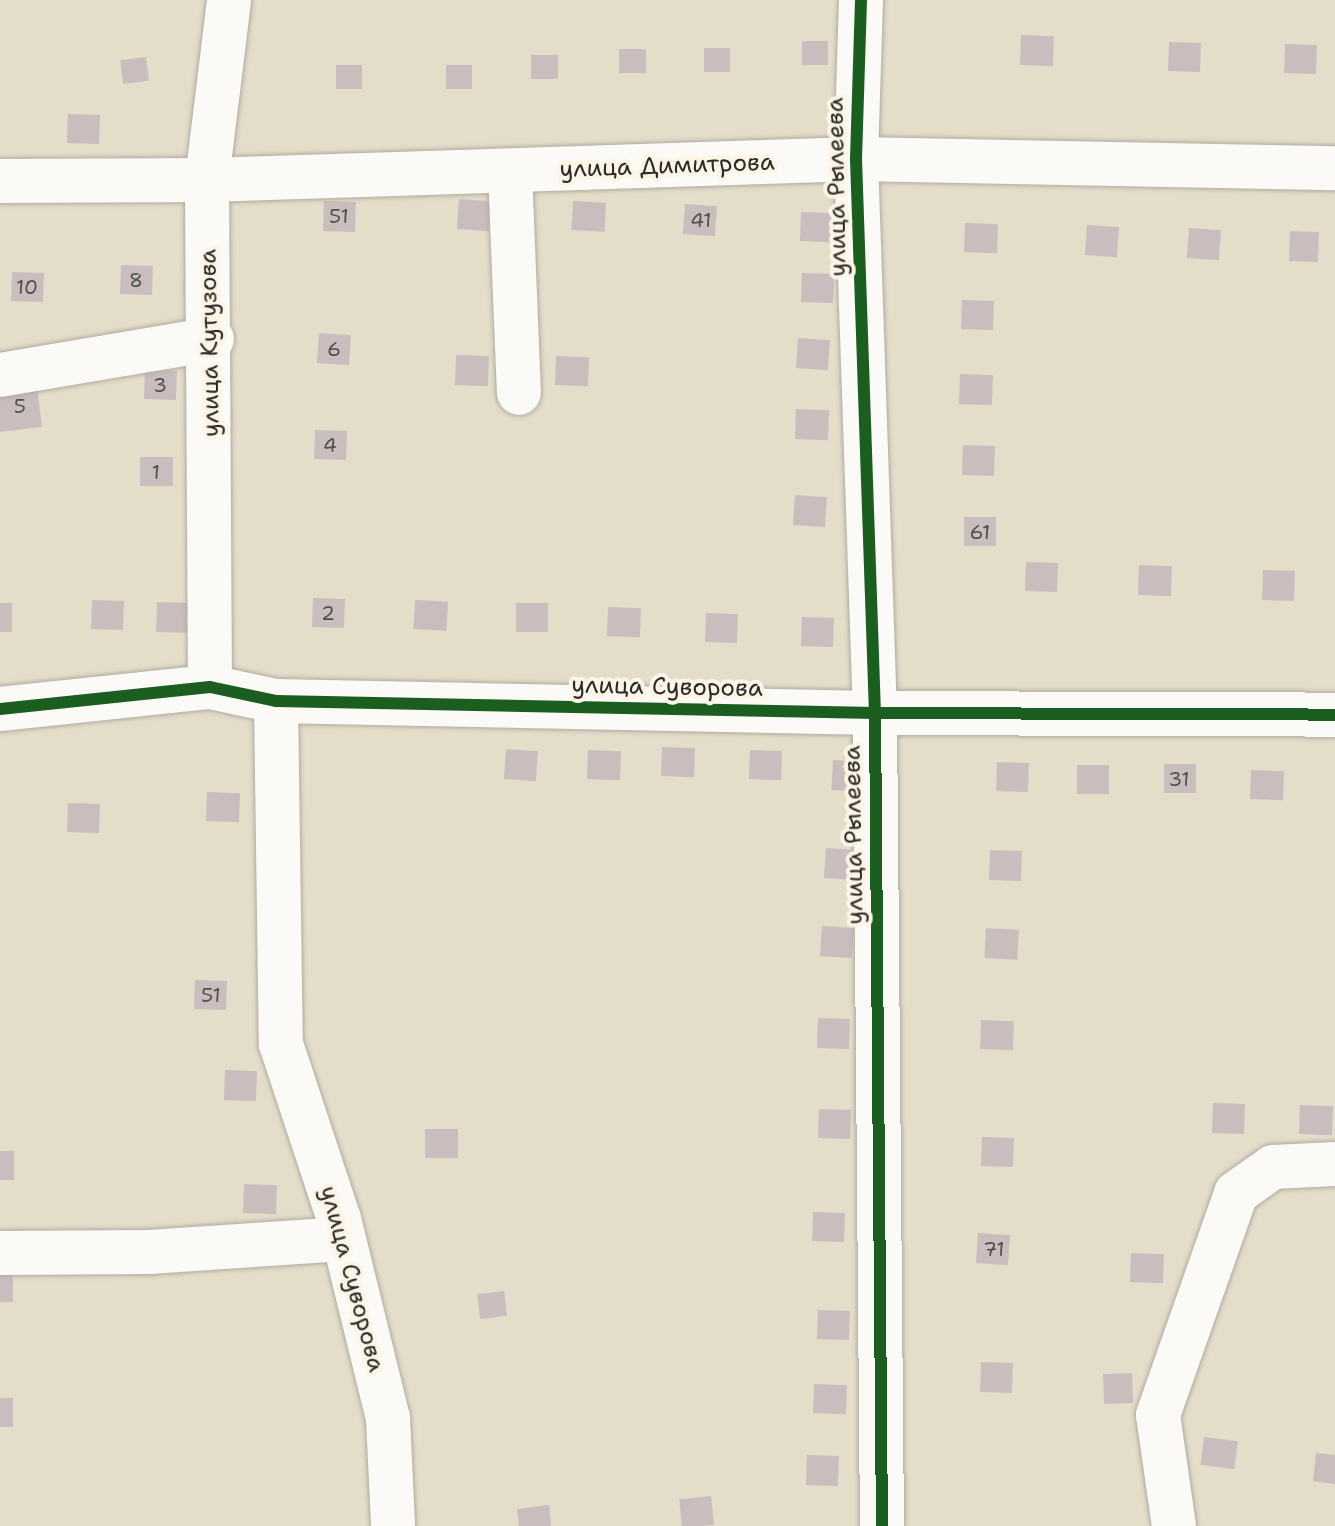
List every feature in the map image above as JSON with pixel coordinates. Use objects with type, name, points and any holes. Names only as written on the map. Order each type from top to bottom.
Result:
[{"type":"street","name":"улица Кутузова","points":[[210,687],[212,339],[207,180],[229,0]]},
{"type":"street","name":"улица Рылеева","points":[[861,0],[856,159],[875,713],[882,1526]]},
{"type":"street","name":"улица Димитрова","points":[[0,181],[207,180],[856,159],[1335,168]]},
{"type":"street","points":[[510,171],[519,393]]},
{"type":"street","points":[[0,375],[212,339]]},
{"type":"street","name":"улица Суворова","points":[[0,709],[210,687],[276,701],[875,713],[1335,715]]},
{"type":"street","name":"улица Суворова","points":[[276,701],[281,1044],[344,1239],[388,1418],[393,1526]]},
{"type":"street","points":[[1174,1526],[1158,1415],[1236,1193],[1273,1167],[1335,1164]]},
{"type":"street","points":[[0,1253],[149,1252],[344,1239]]},
{"type":"building","points":[[1021,35],[1054,36],[1053,66],[1020,65]]},
{"type":"building","points":[[802,41],[828,41],[828,65],[802,65]]},
{"type":"building","points":[[1169,42],[1201,43],[1200,72],[1168,71]]},
{"type":"building","points":[[1285,44],[1317,45],[1316,74],[1284,73]]},
{"type":"building","points":[[704,48],[730,48],[730,72],[704,72]]},
{"type":"building","points":[[619,49],[646,49],[646,73],[619,73]]},
{"type":"building","points":[[531,55],[558,55],[558,79],[531,79]]},
{"type":"building","points":[[146,57],[149,81],[123,84],[120,60]]},
{"type":"building","points":[[336,65],[362,65],[362,89],[336,89]]},
{"type":"building","points":[[446,65],[472,65],[472,89],[446,89]]},
{"type":"building","points":[[68,114],[100,115],[99,144],[67,143]]},
{"type":"building","points":[[459,199],[491,201],[489,231],[457,229]]},
{"type":"building","points":[[324,201],[356,202],[355,232],[323,231]]},
{"type":"building","points":[[573,201],[606,203],[604,232],[571,230]]},
{"type":"building","points":[[685,204],[717,206],[715,236],[683,234]]},
{"type":"building","points":[[801,212],[834,213],[833,242],[800,241]]},
{"type":"building","points":[[965,223],[998,224],[997,253],[964,252]]},
{"type":"building","points":[[1087,225],[1119,227],[1117,257],[1085,255]]},
{"type":"building","points":[[1189,228],[1221,230],[1219,260],[1187,258]]},
{"type":"building","points":[[1290,231],[1319,232],[1318,262],[1289,261]]},
{"type":"building","points":[[121,265],[153,266],[152,295],[120,294]]},
{"type":"building","points":[[12,272],[44,273],[43,302],[11,301]]},
{"type":"building","points":[[802,273],[834,274],[833,303],[801,302]]},
{"type":"building","points":[[962,300],[994,301],[993,330],[961,329]]},
{"type":"building","points":[[319,333],[351,335],[349,365],[317,363]]},
{"type":"building","points":[[798,338],[830,340],[828,370],[796,368]]},
{"type":"building","points":[[456,355],[489,356],[488,386],[455,385]]},
{"type":"building","points":[[556,356],[589,357],[588,386],[555,385]]},
{"type":"building","points":[[145,370],[177,371],[176,400],[144,399]]},
{"type":"building","points":[[960,374],[993,375],[992,405],[959,404]]},
{"type":"building","points":[[36,380],[42,427],[0,432],[0,384]]},
{"type":"building","points":[[796,409],[829,410],[828,440],[795,439]]},
{"type":"building","points":[[315,430],[347,431],[346,460],[314,459]]},
{"type":"building","points":[[963,445],[995,446],[994,476],[962,475]]},
{"type":"building","points":[[140,457],[173,457],[173,486],[140,486]]},
{"type":"building","points":[[795,495],[827,497],[825,527],[793,525]]},
{"type":"building","points":[[964,517],[996,517],[996,546],[964,546]]},
{"type":"building","points":[[1026,562],[1058,563],[1057,592],[1025,591]]},
{"type":"building","points":[[1139,565],[1172,566],[1171,596],[1138,595]]},
{"type":"building","points":[[1263,570],[1295,571],[1294,601],[1262,600]]},
{"type":"building","points":[[313,598],[345,599],[344,628],[312,627]]},
{"type":"building","points":[[92,600],[124,601],[123,630],[91,629]]},
{"type":"building","points":[[415,600],[448,602],[446,631],[413,629]]},
{"type":"building","points":[[157,602],[189,603],[188,633],[156,632]]},
{"type":"building","points":[[0,603],[12,603],[12,632],[0,632]]},
{"type":"building","points":[[516,603],[548,603],[548,632],[516,632]]},
{"type":"building","points":[[608,607],[641,608],[640,637],[607,636]]},
{"type":"building","points":[[706,613],[738,614],[737,643],[705,642]]},
{"type":"building","points":[[802,617],[834,618],[833,647],[801,646]]},
{"type":"building","points":[[662,747],[695,748],[694,777],[661,776]]},
{"type":"building","points":[[506,749],[538,751],[536,781],[504,779]]},
{"type":"building","points":[[588,750],[621,751],[620,780],[587,779]]},
{"type":"building","points":[[750,750],[782,751],[781,780],[749,779]]},
{"type":"building","points":[[833,760],[866,762],[864,792],[831,790]]},
{"type":"building","points":[[997,762],[1029,763],[1028,792],[996,791]]},
{"type":"building","points":[[1164,764],[1196,764],[1196,793],[1164,793]]},
{"type":"building","points":[[1077,765],[1109,765],[1109,794],[1077,794]]},
{"type":"building","points":[[1251,770],[1284,771],[1283,800],[1250,799]]},
{"type":"building","points":[[207,792],[240,793],[239,822],[206,821]]},
{"type":"building","points":[[68,803],[100,804],[99,833],[67,832]]},
{"type":"building","points":[[826,848],[858,850],[856,880],[824,878]]},
{"type":"building","points":[[990,850],[1022,851],[1021,881],[989,880]]},
{"type":"building","points":[[822,926],[854,928],[852,958],[820,956]]},
{"type":"building","points":[[986,928],[1019,930],[1017,960],[984,958]]},
{"type":"building","points":[[195,980],[227,981],[226,1010],[194,1009]]},
{"type":"building","points":[[818,1018],[850,1019],[849,1049],[817,1048]]},
{"type":"building","points":[[981,1020],[1014,1021],[1013,1050],[980,1049]]},
{"type":"building","points":[[225,1070],[257,1071],[256,1101],[224,1100]]},
{"type":"building","points":[[1213,1103],[1245,1104],[1244,1134],[1212,1133]]},
{"type":"building","points":[[1300,1105],[1333,1106],[1332,1135],[1299,1134]]},
{"type":"building","points":[[819,1109],[851,1110],[850,1139],[818,1138]]},
{"type":"building","points":[[425,1129],[458,1129],[458,1158],[425,1158]]},
{"type":"building","points":[[982,1137],[1014,1138],[1013,1167],[981,1166]]},
{"type":"building","points":[[0,1151],[14,1151],[14,1180],[0,1180]]},
{"type":"building","points":[[244,1184],[277,1185],[276,1214],[243,1213]]},
{"type":"building","points":[[813,1212],[845,1213],[844,1242],[812,1241]]},
{"type":"building","points":[[978,1233],[1010,1235],[1008,1265],[976,1263]]},
{"type":"building","points":[[1131,1253],[1164,1254],[1163,1283],[1130,1282]]},
{"type":"building","points":[[0,1273],[13,1273],[13,1302],[0,1302]]},
{"type":"building","points":[[504,1291],[507,1316],[480,1319],[477,1294]]},
{"type":"building","points":[[818,1310],[850,1311],[849,1340],[817,1339]]},
{"type":"building","points":[[981,1362],[1013,1363],[1012,1393],[980,1392]]},
{"type":"building","points":[[1132,1373],[1133,1403],[1104,1404],[1103,1374]]},
{"type":"building","points":[[814,1384],[847,1385],[846,1414],[813,1413]]},
{"type":"building","points":[[0,1398],[13,1398],[13,1427],[0,1427]]},
{"type":"building","points":[[1204,1437],[1238,1441],[1234,1469],[1201,1465]]},
{"type":"building","points":[[1316,1453],[1335,1455],[1335,1484],[1313,1481]]},
{"type":"building","points":[[807,1455],[839,1456],[838,1486],[806,1485]]},
{"type":"building","points":[[711,1496],[714,1525],[682,1526],[679,1499]]},
{"type":"building","points":[[549,1505],[551,1526],[519,1526],[517,1509]]},
{"type":"cycle path","points":[[861,0],[856,159],[875,713],[882,1526]]},
{"type":"cycle path","points":[[0,709],[210,687],[276,701],[875,713],[1335,715]]}]
